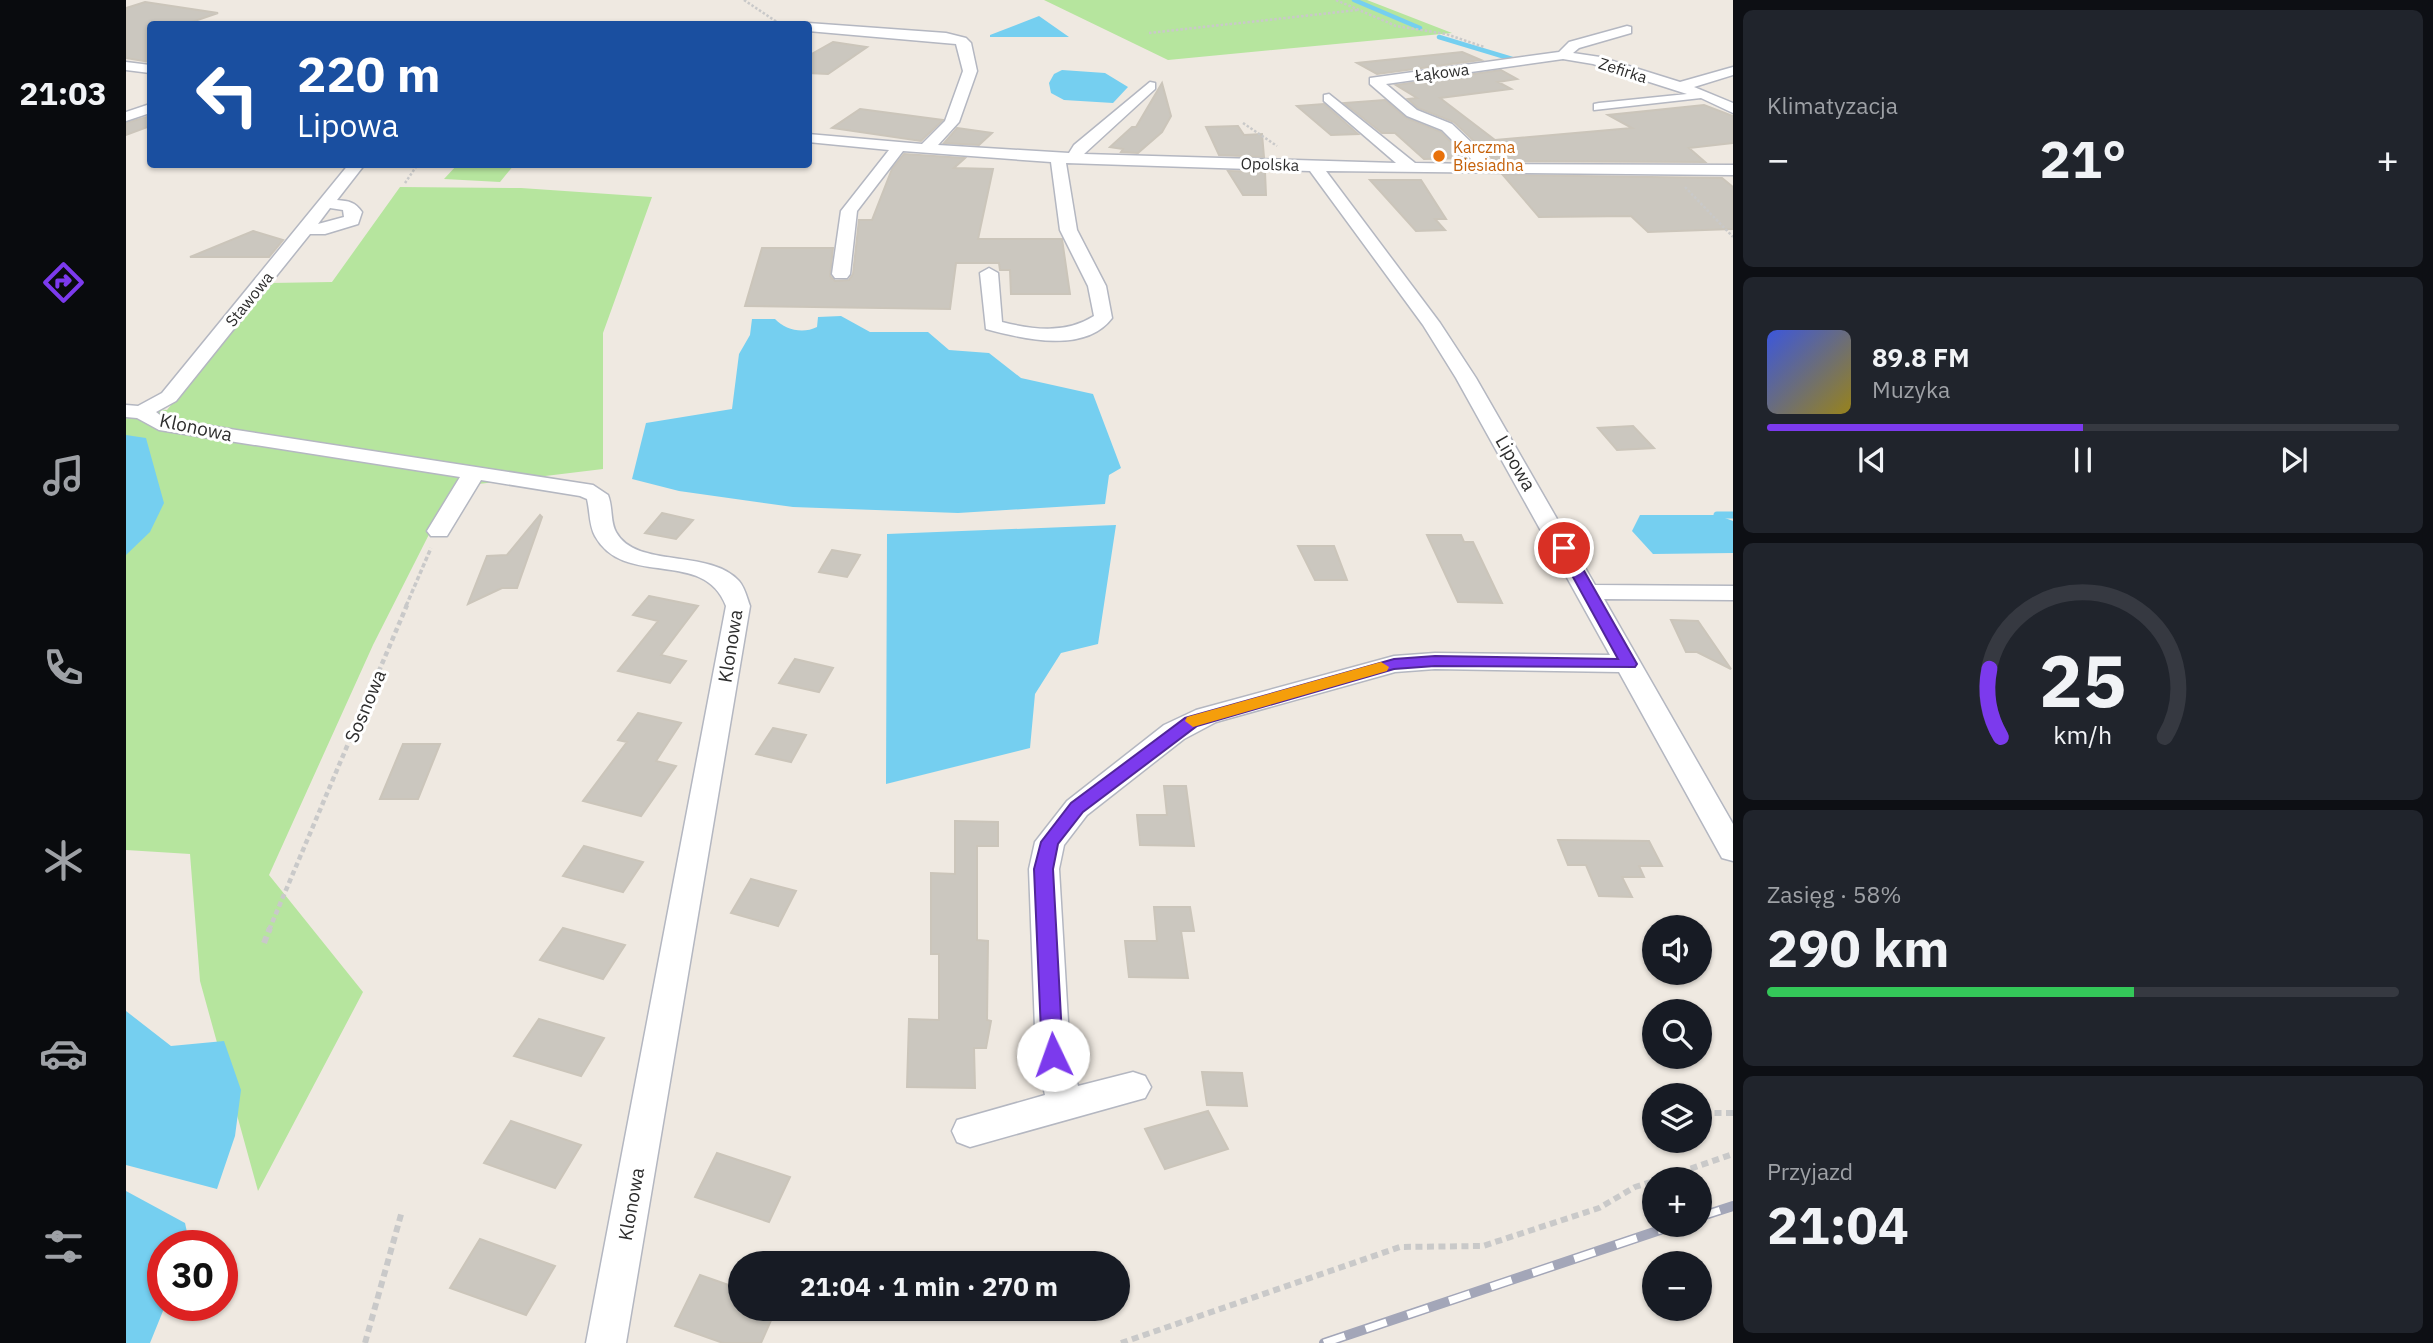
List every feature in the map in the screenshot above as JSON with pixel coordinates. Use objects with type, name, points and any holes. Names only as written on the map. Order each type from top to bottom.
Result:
[{"type":"street","points":[[812,27],[946,37],[961,41],[966,46],[970,71],[952,122],[925,150]]},
{"type":"street","points":[[1563,55],[1574,45],[1628,30]]},
{"type":"street","name":"Zefirka","points":[[1509,63],[1563,55],[1595,60],[1708,96],[1733,109]]},
{"type":"street","points":[[1532,59],[1568,70]]},
{"type":"street","name":"Łąkowa","points":[[1489,168],[1447,127],[1412,113],[1375,81],[1509,63]]},
{"type":"street","points":[[126,66],[147,69]]},
{"type":"street","points":[[1679,87],[1733,71]]},
{"type":"street","points":[[989,273],[993,326],[1021,334],[1068,335],[1089,329],[1103,318],[1104,307],[1086,260],[1071,237],[1066,158],[1150,86]]},
{"type":"street","points":[[1599,107],[1708,96]]},
{"type":"street","points":[[1329,98],[1411,167]]},
{"type":"street","points":[[126,117],[147,109]]},
{"type":"street","name":"Opolska","points":[[812,138],[898,148],[1066,158],[1314,166],[1733,170]]},
{"type":"street","points":[[841,274],[849,211],[898,148]]},
{"type":"street","name":"Lipowa","points":[[1314,166],[1431,323],[1459,367],[1733,850]]},
{"type":"street","name":"Stawowa","points":[[134,412],[169,397],[355,168]]},
{"type":"street","points":[[305,229],[325,229],[352,220],[354,212],[348,206],[326,203]]},
{"type":"street","name":"Klonowa","points":[[134,412],[159,424],[585,490],[597,495],[602,523],[615,546],[632,555],[704,570],[724,578],[735,590],[738,606],[607,1343]]},
{"type":"street","points":[[439,531],[474,473]]},
{"type":"street","points":[[1588,592],[1733,593]]},
{"type":"street","points":[[1065,1105],[1053,1055],[1044,869],[1050,842],[1062,824],[1087,799],[1191,722],[1394,664],[1435,661],[1629,664]]},
{"type":"street","points":[[970,1130],[1133,1087]]},
{"type":"path","points":[[744,0],[776,21]]},
{"type":"path","points":[[1336,0],[1396,26],[1446,34],[1532,59]]},
{"type":"path","points":[[1149,33],[1358,10]]},
{"type":"path","points":[[405,183],[415,168]]},
{"type":"path","points":[[1670,170],[1733,237]]},
{"type":"path","name":"Sosnowa","points":[[264,943],[439,531]]},
{"type":"path","points":[[1712,1113],[1733,1114]]},
{"type":"path","points":[[1694,1167],[1733,1154]]},
{"type":"path","points":[[1121,1343],[1400,1247],[1483,1246],[1599,1208],[1642,1185]]},
{"type":"path","points":[[365,1343],[402,1211]]},
{"type":"green space","points":[[1044,0],[1367,0],[1452,33],[1168,60]]},
{"type":"green space","points":[[454,168],[512,168],[500,182],[444,179]]},
{"type":"green space","points":[[400,187],[521,188],[652,197],[603,333],[603,469],[453,487],[373,645],[269,875],[363,992],[258,1191],[200,981],[190,854],[126,850],[126,406],[167,410],[270,283],[332,282]]},
{"type":"water","points":[[1039,16],[1069,37],[990,37],[990,35]]},
{"type":"water","points":[[1062,70],[1105,73],[1128,87],[1113,103],[1064,100],[1051,93],[1049,83],[1054,74]]},
{"type":"water","points":[[841,316],[870,332],[928,332],[949,350],[989,353],[1021,378],[1093,394],[1121,468],[1109,475],[1105,504],[958,513],[793,507],[679,491],[632,479],[646,423],[732,409],[739,354],[750,335],[752,319],[775,319],[784,326],[800,330],[817,327],[818,317]]},
{"type":"water","points":[[126,435],[146,438],[164,503],[150,532],[126,555]]},
{"type":"water","points":[[1640,515],[1717,515],[1733,521],[1733,553],[1653,554],[1632,531]]},
{"type":"water","points":[[1116,525],[1098,644],[1061,653],[1035,694],[1030,748],[886,784],[887,534]]},
{"type":"water","points":[[126,1011],[171,1046],[224,1041],[241,1090],[235,1136],[217,1189],[126,1165]]},
{"type":"water","points":[[126,1191],[185,1223],[187,1230],[147,1230],[147,1321],[159,1321],[150,1343],[126,1343]]},
{"type":"building","points":[[145,2],[218,13],[195,21],[147,21],[147,62],[126,58],[126,8]]},
{"type":"building","points":[[833,42],[867,47],[828,74],[812,73],[812,54]]},
{"type":"building","points":[[1462,52],[1481,60],[1377,74],[1357,63]]},
{"type":"building","points":[[1501,70],[1517,79],[1498,82],[1511,89],[1440,98],[1495,140],[1632,128],[1608,115],[1704,105],[1733,116],[1733,143],[1689,148],[1705,162],[1495,161],[1454,122],[1418,108],[1408,99],[1417,98],[1396,85]]},
{"type":"building","points":[[1162,83],[1171,116],[1162,132],[1138,153],[1121,152],[1123,149],[1110,147],[1132,127],[1136,127]]},
{"type":"building","points":[[1385,100],[1406,118],[1441,132],[1467,158],[1424,159],[1395,133],[1382,133],[1344,103]]},
{"type":"building","points":[[1324,104],[1358,134],[1331,135],[1297,106]]},
{"type":"building","points":[[860,109],[943,120],[921,141],[832,128]]},
{"type":"building","points":[[147,117],[147,127],[126,135],[126,123]]},
{"type":"building","points":[[1238,126],[1244,135],[1262,134],[1264,157],[1219,155],[1206,127]]},
{"type":"building","points":[[957,128],[992,133],[979,145],[944,143]]},
{"type":"building","points":[[904,154],[965,158],[954,168],[993,169],[978,239],[1062,239],[1070,294],[1011,294],[1010,270],[1000,270],[999,263],[956,263],[950,309],[745,306],[762,248],[833,248],[830,276],[835,281],[849,280],[853,274],[859,220],[872,220],[892,169]]},
{"type":"building","points":[[1228,171],[1265,172],[1266,195],[1243,195]]},
{"type":"building","points":[[1503,175],[1722,178],[1733,187],[1733,229],[1648,232],[1631,216],[1539,217]]},
{"type":"building","points":[[1370,180],[1421,180],[1446,219],[1435,219],[1445,230],[1416,231]]},
{"type":"building","points":[[253,231],[283,240],[269,257],[190,257]]},
{"type":"building","points":[[1633,426],[1654,448],[1617,450],[1598,428]]},
{"type":"building","points":[[662,513],[693,520],[676,539],[645,533]]},
{"type":"building","points":[[540,515],[542,517],[517,588],[502,588],[468,604],[487,556],[507,555]]},
{"type":"building","points":[[1427,535],[1461,535],[1464,542],[1473,542],[1502,603],[1458,602]]},
{"type":"building","points":[[1298,546],[1334,546],[1347,580],[1315,580]]},
{"type":"building","points":[[832,550],[860,555],[847,577],[819,572]]},
{"type":"building","points":[[649,596],[698,606],[661,655],[686,661],[670,683],[618,671],[658,621],[633,615]]},
{"type":"building","points":[[1671,620],[1698,621],[1731,669],[1697,652],[1686,652]]},
{"type":"building","points":[[795,659],[833,668],[819,692],[779,683]]},
{"type":"building","points":[[638,713],[681,723],[656,761],[676,766],[641,816],[583,801],[627,742],[618,740]]},
{"type":"building","points":[[773,728],[806,735],[791,762],[756,754]]},
{"type":"building","points":[[403,744],[440,744],[418,799],[380,799]]},
{"type":"building","points":[[1164,786],[1186,786],[1194,846],[1140,845],[1137,815],[1167,815]]},
{"type":"building","points":[[955,821],[998,822],[998,846],[977,846],[977,940],[988,941],[987,1020],[991,1021],[986,1048],[974,1048],[975,1088],[907,1087],[909,1019],[939,1020],[939,954],[931,954],[931,873],[955,874]]},
{"type":"building","points":[[1558,840],[1649,841],[1662,866],[1639,866],[1644,877],[1622,877],[1632,897],[1599,896],[1586,865],[1568,865]]},
{"type":"building","points":[[584,846],[643,862],[623,892],[563,876]]},
{"type":"building","points":[[751,879],[796,891],[778,926],[731,913]]},
{"type":"building","points":[[1154,907],[1190,907],[1194,931],[1181,931],[1188,978],[1129,977],[1125,941],[1157,941]]},
{"type":"building","points":[[563,928],[625,945],[603,979],[540,960]]},
{"type":"building","points":[[539,1019],[604,1038],[581,1076],[514,1056]]},
{"type":"building","points":[[1202,1072],[1242,1073],[1247,1106],[1207,1105]]},
{"type":"building","points":[[1208,1111],[1228,1149],[1165,1169],[1145,1129]]},
{"type":"building","points":[[511,1121],[581,1145],[555,1188],[484,1163]]},
{"type":"building","points":[[717,1153],[790,1177],[769,1222],[695,1197]]},
{"type":"building","points":[[480,1239],[555,1266],[526,1315],[450,1288]]},
{"type":"building","points":[[700,1275],[728,1285],[728,1321],[771,1321],[761,1343],[723,1343],[675,1326]]},
{"type":"waterway","points":[[1354,0],[1420,28]]},
{"type":"waterway","points":[[1439,37],[1512,59]]},
{"type":"waterway","points":[[1717,515],[1733,515]]},
{"type":"railway","points":[[1712,1213],[1733,1206]]},
{"type":"railway","points":[[1324,1343],[1642,1236]]},
{"type":"slow traffic","points":[[1193,721],[1381,667]]},
{"type":"place","name":"Karczma Biesiadna","points":[[1439,156]]},
{"type":"route","points":[[1053,1055],[1044,869],[1050,842],[1077,808],[1174,732],[1191,722],[1394,664],[1435,661],[1629,664],[1564,548]]}]
